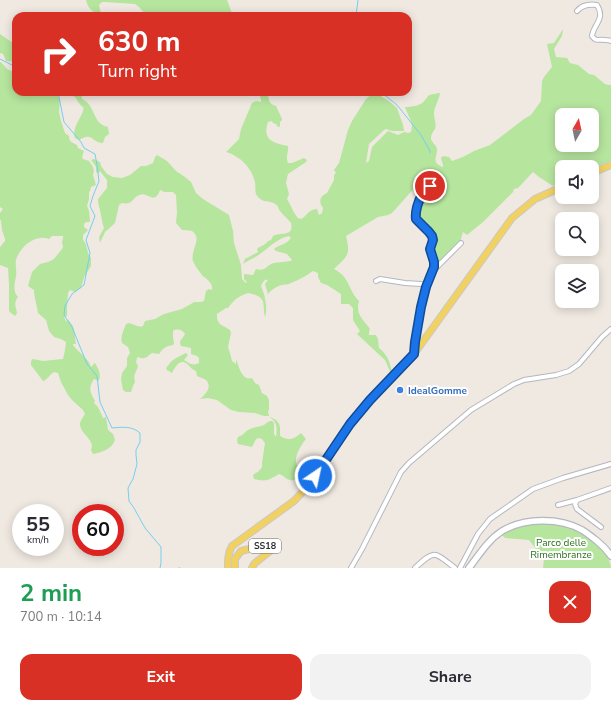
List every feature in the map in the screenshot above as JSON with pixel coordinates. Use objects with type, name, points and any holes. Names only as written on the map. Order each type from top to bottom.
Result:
[{"type":"main road","points":[[599,170],[611,166]]},
{"type":"main road","name":"SS18","points":[[228,568],[228,556],[232,546],[294,501],[309,485],[350,424],[370,400],[414,354],[512,218],[535,199],[555,190]]},
{"type":"main road","points":[[470,568],[480,552],[500,532],[511,526],[536,520],[560,522],[581,529],[601,544],[611,555]]},
{"type":"main road","name":"SS18","points":[[235,568],[235,559],[242,552],[273,544],[275,547],[254,564],[252,568]]},
{"type":"street","points":[[577,11],[583,6],[597,5],[600,9],[600,18],[592,31],[592,36],[597,40],[611,41]]},
{"type":"street","points":[[414,354],[421,307],[433,271],[434,262],[430,249],[433,240],[432,236],[415,216],[422,195],[431,189],[430,186],[423,188],[418,184],[420,176]]},
{"type":"street","points":[[433,271],[461,243]]},
{"type":"street","points":[[376,281],[380,279],[427,286]]},
{"type":"street","points":[[351,568],[401,472],[409,463],[471,410],[514,384],[524,380],[556,375],[569,371],[578,364],[611,329]]},
{"type":"street","points":[[460,568],[478,534],[490,519],[533,489],[563,478],[611,464]]},
{"type":"street","points":[[558,505],[611,488]]},
{"type":"street","points":[[577,500],[575,504],[577,509],[601,527]]},
{"type":"street","points":[[415,568],[425,558],[433,554],[438,555],[455,568]]},
{"type":"green space","points":[[86,0],[227,0],[232,12],[143,12],[135,4],[102,2],[99,5],[101,12],[95,12],[90,9]]},
{"type":"green space","points":[[563,29],[562,36],[554,49],[556,57],[567,58],[570,63],[578,65],[605,84],[611,85],[611,161],[599,165],[599,160],[555,160],[555,185],[553,186],[533,172],[518,188],[514,189],[513,192],[483,222],[467,235],[463,232],[460,242],[439,269],[429,285],[432,275],[437,269],[433,249],[436,238],[429,226],[417,217],[421,199],[430,187],[417,185],[392,213],[378,217],[346,236],[348,248],[347,255],[334,269],[343,276],[355,297],[359,301],[359,313],[370,329],[369,335],[376,335],[379,348],[389,362],[392,372],[391,374],[385,360],[357,334],[360,331],[353,320],[353,308],[349,304],[341,304],[341,294],[321,283],[318,273],[313,271],[290,284],[276,287],[268,294],[265,284],[268,280],[264,281],[261,286],[266,302],[265,317],[263,301],[259,296],[248,293],[239,297],[228,308],[217,314],[219,323],[230,330],[231,333],[228,347],[232,361],[236,364],[236,359],[243,375],[252,378],[255,383],[259,385],[262,393],[267,396],[269,400],[269,416],[239,412],[231,410],[217,400],[208,398],[200,399],[208,391],[209,385],[206,380],[197,376],[196,371],[184,362],[178,364],[172,373],[167,370],[166,368],[172,361],[186,353],[188,355],[184,360],[192,364],[199,363],[199,358],[191,354],[191,348],[181,346],[180,341],[185,334],[180,330],[173,331],[173,345],[168,346],[159,354],[152,353],[144,358],[137,358],[136,362],[138,366],[134,379],[135,382],[131,392],[126,392],[123,390],[121,379],[122,373],[127,366],[127,358],[130,353],[128,347],[122,343],[122,333],[126,324],[129,323],[143,326],[145,321],[182,309],[194,302],[204,301],[206,291],[209,289],[212,290],[212,287],[211,283],[202,275],[193,261],[196,241],[195,234],[192,231],[182,230],[176,223],[176,195],[173,192],[164,192],[160,190],[158,195],[153,198],[142,194],[128,203],[122,203],[119,205],[115,223],[105,232],[100,243],[99,237],[104,228],[98,199],[107,188],[107,180],[100,171],[99,173],[96,172],[96,167],[91,160],[94,159],[100,162],[107,174],[113,177],[122,178],[130,175],[141,166],[146,166],[153,163],[157,155],[167,161],[176,171],[191,182],[196,193],[229,215],[234,243],[241,265],[242,279],[246,283],[244,274],[253,275],[256,269],[262,270],[274,263],[292,260],[287,254],[274,249],[288,242],[291,238],[289,236],[277,241],[243,264],[245,259],[258,252],[257,249],[271,240],[273,236],[289,232],[291,230],[291,223],[278,207],[271,202],[261,199],[257,195],[255,182],[245,163],[236,156],[226,152],[239,139],[241,129],[252,103],[256,101],[261,102],[260,96],[268,96],[269,101],[276,106],[282,119],[279,127],[272,121],[268,122],[266,133],[270,140],[278,144],[288,146],[288,163],[304,158],[307,160],[288,174],[286,183],[289,194],[287,199],[297,217],[302,219],[313,210],[317,209],[319,215],[322,213],[323,208],[320,199],[327,193],[334,180],[334,175],[336,173],[334,170],[339,163],[352,121],[369,96],[381,96],[397,108],[404,131],[384,130],[369,144],[366,163],[369,161],[372,147],[388,131],[398,135],[404,132],[411,132],[411,123],[405,107],[419,105],[429,95],[440,93],[434,111],[436,127],[431,138],[437,149],[436,161],[443,167],[441,158],[443,156],[449,157],[452,161],[490,145],[531,115],[541,101],[542,81],[552,67],[547,44],[554,43]]},
{"type":"green space","points":[[0,34],[12,42],[12,62],[6,61],[3,54],[0,53]]},
{"type":"green space","points":[[0,62],[12,71],[12,96],[58,96],[60,100],[59,112],[65,133],[69,136],[72,142],[77,145],[78,148],[84,151],[82,157],[83,159],[89,161],[93,167],[93,175],[96,185],[91,187],[89,192],[87,206],[90,221],[84,224],[84,227],[88,230],[83,235],[83,240],[91,258],[91,266],[84,277],[81,288],[75,292],[70,290],[68,293],[67,316],[64,317],[65,322],[68,320],[74,328],[76,344],[73,345],[91,367],[95,363],[99,372],[99,381],[94,379],[90,388],[95,401],[94,403],[98,407],[103,418],[101,419],[106,417],[108,430],[113,434],[115,440],[109,448],[103,451],[93,454],[91,450],[91,443],[80,427],[81,420],[85,414],[68,395],[58,373],[54,372],[43,381],[31,365],[31,361],[33,359],[43,361],[63,359],[66,342],[54,337],[49,331],[46,320],[38,313],[34,290],[28,286],[32,272],[40,264],[54,259],[62,249],[63,236],[52,236],[49,239],[38,238],[28,243],[20,251],[16,260],[14,287],[18,297],[15,303],[17,313],[15,316],[9,311],[8,268],[0,265],[0,247],[5,239],[0,219],[0,213],[3,209],[0,207]]},
{"type":"green space","points":[[73,96],[82,96],[82,99],[90,105],[99,122],[108,127],[109,134],[105,137],[103,143],[99,143],[90,137],[79,140],[75,138],[75,129],[83,107]]},
{"type":"green space","points":[[270,417],[278,422],[281,437],[291,439],[301,433],[306,439],[297,454],[296,462],[300,468],[316,470],[314,473],[303,479],[294,480],[287,479],[279,474],[267,480],[254,479],[253,475],[262,467],[265,443],[259,438],[256,439],[252,447],[238,444],[237,440],[238,437],[248,430],[271,421],[274,423],[274,434],[276,437],[276,426],[274,422]]},
{"type":"green space","name":"Parco delle Rimembranze","points":[[537,523],[571,529],[583,535],[602,550],[610,562],[611,568],[543,568],[544,559],[529,540],[505,538],[502,535],[516,527]]},
{"type":"waterway","points":[[356,12],[358,0]]},
{"type":"waterway","points":[[0,59],[12,65]]},
{"type":"waterway","points":[[59,96],[64,122],[81,142],[84,148],[95,154],[99,181],[90,206],[95,216],[86,240],[90,253],[84,285],[72,294],[65,306],[64,315],[72,327],[87,364],[97,376],[100,402],[112,428],[131,428],[140,433],[140,442],[136,450],[137,464],[133,479],[128,488],[129,501],[145,528],[161,547],[160,568]]},
{"type":"waterway","points":[[386,96],[397,105],[421,135],[430,153]]},
{"type":"place","name":"IdealGomme","points":[[400,390]]},
{"type":"route","points":[[315,476],[350,424],[370,400],[414,354],[421,307],[426,287],[434,267],[430,249],[433,240],[432,236],[415,216],[422,195],[431,189],[430,186]]}]
